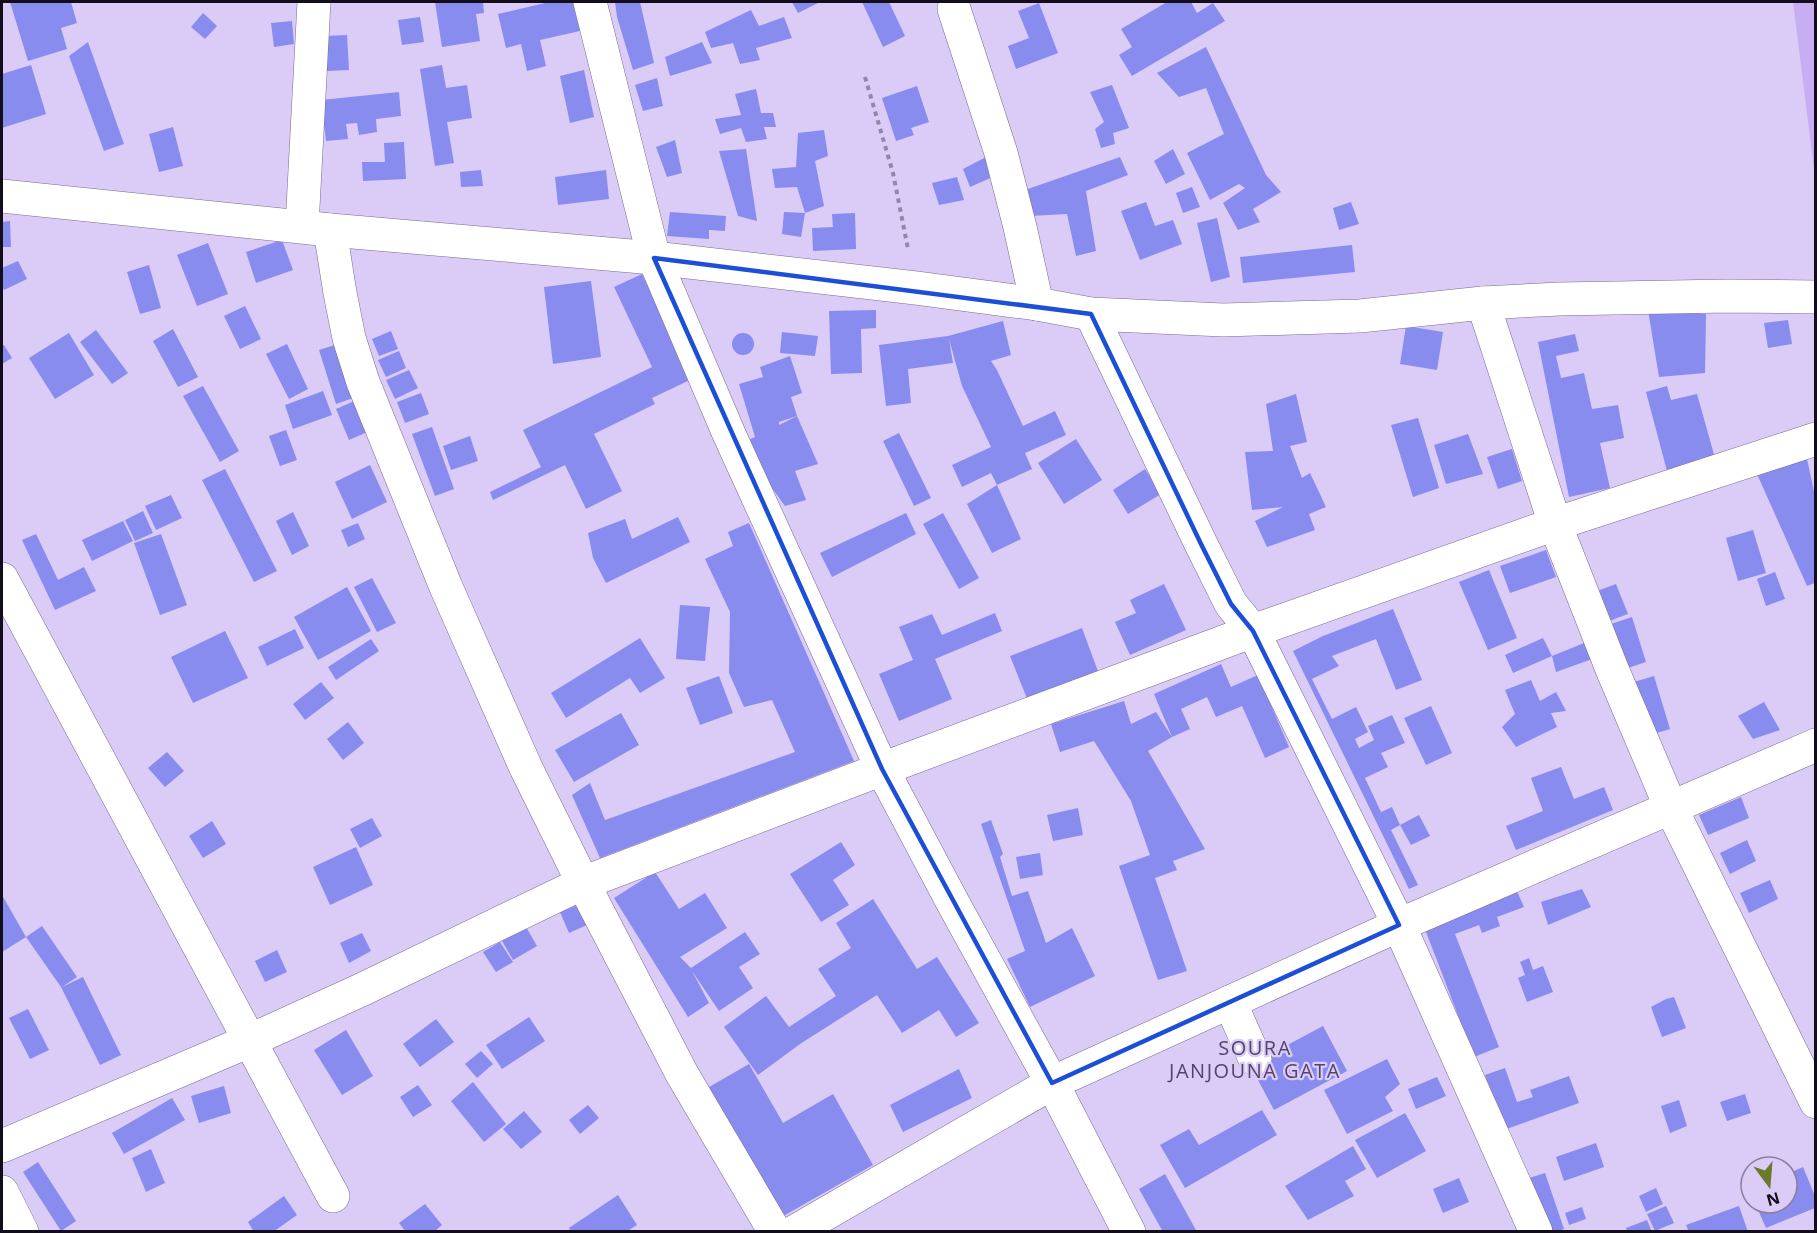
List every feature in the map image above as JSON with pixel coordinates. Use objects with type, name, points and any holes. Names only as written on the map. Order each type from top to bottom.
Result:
[{"type":"street","points":[[314,2],[316,228],[340,293],[349,338],[363,382],[450,598],[526,768],[682,1074],[775,1232]]},
{"type":"street","points":[[590,2],[654,258],[729,434],[882,769],[1052,1083],[1129,1232]]},
{"type":"street","points":[[954,9],[1001,153],[1037,304]]},
{"type":"street","points":[[2,196],[316,228],[654,258],[916,288],[1037,304],[1090,314],[1223,320],[1360,316],[1483,303],[1559,299],[1815,297]]},
{"type":"street","points":[[1483,303],[1555,524],[1612,669],[1671,808],[1815,1102]]},
{"type":"street","points":[[1090,314],[1231,604],[1253,631],[1399,925],[1536,1232]]},
{"type":"street","points":[[2,1146],[249,1041],[583,883],[1253,631],[1555,524],[1815,439]]},
{"type":"street","points":[[2,579],[333,1196]]},
{"type":"street","points":[[794,1232],[1052,1083],[1399,925],[1815,745]]},
{"type":"street","points":[[1230,1002],[1255,1059]]},
{"type":"street","points":[[2,1192],[22,1232]]},
{"type":"path","points":[[866,77],[893,173],[916,288]]},
{"type":"highlighted area","points":[[654,258],[1091,314],[1231,604],[1253,631],[1399,925],[1052,1083],[882,769]]},
{"type":"shaded area","points":[[1793,2],[1815,2],[1816,168],[1814,169]]},
{"type":"building","points":[[10,2],[71,2],[77,23],[61,28],[67,49],[28,61]]},
{"type":"building","points":[[435,2],[483,2],[484,13],[476,14],[480,41],[442,47]]},
{"type":"building","points":[[549,2],[573,2],[580,31],[540,40],[546,66],[527,71],[521,44],[506,48],[498,14]]},
{"type":"building","points":[[615,2],[640,2],[654,63],[633,70],[617,17]]},
{"type":"building","points":[[792,2],[820,2],[798,13]]},
{"type":"building","points":[[862,2],[889,2],[905,36],[883,47]]},
{"type":"building","points":[[1167,2],[1191,2],[1197,13],[1213,3],[1225,21],[1132,76],[1119,55],[1132,47],[1121,29]]},
{"type":"building","points":[[1039,3],[1058,53],[1016,69],[1008,46],[1029,38],[1018,11]]},
{"type":"building","points":[[751,10],[759,26],[784,17],[792,38],[756,48],[760,60],[740,64],[733,43],[711,48],[705,32]]},
{"type":"building","points":[[203,13],[217,26],[205,39],[191,27]]},
{"type":"building","points":[[420,17],[424,42],[402,45],[398,20]]},
{"type":"building","points":[[292,21],[294,44],[274,47],[271,23]]},
{"type":"building","points":[[347,35],[349,70],[327,71],[325,36]]},
{"type":"building","points":[[88,42],[124,144],[104,151],[69,56]]},
{"type":"building","points":[[702,42],[712,63],[670,76],[665,57]]},
{"type":"building","points":[[1206,47],[1266,175],[1281,192],[1253,209],[1260,222],[1238,230],[1223,203],[1245,188],[1239,184],[1210,200],[1187,153],[1224,134],[1206,88],[1179,97],[1157,73]]},
{"type":"building","points":[[31,65],[46,114],[2,128],[2,74]]},
{"type":"building","points":[[442,65],[446,88],[467,85],[472,118],[447,122],[454,163],[435,166],[420,69]]},
{"type":"building","points":[[584,70],[594,117],[570,123],[560,76]]},
{"type":"building","points":[[657,78],[663,106],[643,111],[635,85]]},
{"type":"building","points":[[1112,85],[1129,128],[1113,133],[1115,144],[1101,148],[1095,129],[1104,122],[1090,92]]},
{"type":"building","points":[[917,86],[929,122],[911,128],[914,135],[896,141],[882,98]]},
{"type":"building","points":[[756,89],[761,113],[773,113],[776,127],[764,127],[767,139],[746,142],[741,128],[720,134],[715,119],[741,115],[735,94]]},
{"type":"building","points":[[399,92],[401,116],[376,119],[377,132],[359,135],[357,123],[346,124],[348,139],[326,141],[321,100]]},
{"type":"building","points":[[173,127],[183,166],[159,172],[149,134]]},
{"type":"building","points":[[824,130],[828,156],[815,161],[824,206],[805,213],[797,187],[775,188],[772,169],[796,167],[798,133]]},
{"type":"building","points":[[675,140],[682,173],[667,177],[656,147]]},
{"type":"building","points":[[404,142],[406,179],[363,181],[362,162],[385,162],[384,143]]},
{"type":"building","points":[[746,149],[757,221],[738,216],[719,151]]},
{"type":"building","points":[[1173,149],[1185,174],[1166,184],[1154,161]]},
{"type":"building","points":[[986,157],[995,176],[970,187],[963,169]]},
{"type":"building","points":[[1120,157],[1128,175],[1086,191],[1096,251],[1076,256],[1067,214],[1030,216],[1025,190]]},
{"type":"building","points":[[481,170],[483,186],[461,187],[460,172]]},
{"type":"building","points":[[606,170],[609,199],[558,205],[555,177]]},
{"type":"building","points":[[957,177],[964,200],[939,205],[932,183]]},
{"type":"building","points":[[1192,187],[1200,207],[1183,213],[1176,193]]},
{"type":"building","points":[[1146,202],[1155,226],[1173,220],[1182,244],[1140,260],[1121,211]]},
{"type":"building","points":[[1351,202],[1359,224],[1339,230],[1333,208]]},
{"type":"building","points":[[670,212],[726,216],[725,231],[709,230],[709,239],[667,236]]},
{"type":"building","points":[[784,212],[805,213],[801,237],[782,234]]},
{"type":"building","points":[[855,213],[856,249],[813,251],[812,228],[833,227],[832,214]]},
{"type":"building","points":[[1217,218],[1230,277],[1211,282],[1197,223]]},
{"type":"building","points":[[10,221],[11,247],[2,247],[2,222]]},
{"type":"building","points":[[282,240],[293,270],[256,283],[246,252]]},
{"type":"building","points":[[208,243],[228,294],[197,306],[177,255]]},
{"type":"building","points":[[1352,245],[1355,272],[1243,283],[1240,257]]},
{"type":"building","points":[[18,261],[27,279],[4,290],[2,268]]},
{"type":"building","points":[[149,265],[161,308],[140,314],[127,272]]},
{"type":"building","points":[[642,274],[692,379],[652,398],[655,404],[594,434],[622,491],[586,509],[565,465],[493,500],[490,492],[541,467],[523,430],[652,367],[614,287]]},
{"type":"building","points":[[591,281],[601,357],[553,364],[544,287]]},
{"type":"building","points":[[245,306],[261,339],[240,349],[224,316]]},
{"type":"building","points":[[876,310],[876,328],[861,329],[862,373],[831,374],[829,311]]},
{"type":"building","points":[[1648,310],[1706,314],[1705,373],[1659,377]]},
{"type":"building","points":[[1788,320],[1792,344],[1768,348],[1764,323]]},
{"type":"building","points":[[1003,321],[1011,355],[991,361],[1023,426],[1055,411],[1066,435],[1025,453],[1032,469],[997,485],[991,473],[962,487],[952,465],[991,447],[962,386],[949,339],[953,363],[908,369],[911,403],[886,406],[879,345],[948,336]]},
{"type":"building","points":[[1406,326],[1443,332],[1437,370],[1400,364]]},
{"type":"building","points":[[173,329],[198,377],[178,387],[153,341]]},
{"type":"building","points":[[96,330],[128,373],[112,384],[80,342]]},
{"type":"building","points":[[391,331],[398,349],[379,356],[372,339]]},
{"type":"building","points":[[782,332],[818,336],[815,356],[780,353]]},
{"type":"building","points":[[69,333],[94,375],[55,399],[29,358]]},
{"type":"building","points":[[743,333],[751,336],[754,344],[751,352],[743,355],[735,352],[732,344],[735,336]]},
{"type":"building","points":[[1575,334],[1579,351],[1556,356],[1561,378],[1584,373],[1592,409],[1618,405],[1624,438],[1600,443],[1610,488],[1569,497],[1538,342]]},
{"type":"building","points":[[341,343],[359,396],[336,404],[319,350]]},
{"type":"building","points":[[287,344],[308,389],[289,399],[266,354]]},
{"type":"building","points":[[4,345],[12,358],[2,364],[2,346]]},
{"type":"building","points":[[399,351],[406,368],[386,377],[378,360]]},
{"type":"building","points":[[790,356],[802,393],[791,397],[818,464],[795,471],[806,500],[785,506],[740,444],[755,437],[739,384],[763,377],[760,367]],"holes":[[[797,416],[779,425],[779,422]]]},
{"type":"building","points":[[409,370],[418,388],[395,399],[386,380]]},
{"type":"building","points":[[203,386],[239,451],[220,462],[183,396]]},
{"type":"building","points":[[1667,386],[1671,400],[1697,394],[1715,458],[1667,471],[1646,392]]},
{"type":"building","points":[[323,391],[332,415],[293,429],[285,405]]},
{"type":"building","points":[[421,393],[429,414],[405,423],[397,402]]},
{"type":"building","points":[[1296,394],[1307,442],[1290,446],[1302,478],[1310,473],[1326,507],[1309,514],[1315,530],[1267,547],[1255,521],[1283,507],[1252,510],[1245,452],[1273,451],[1266,404]]},
{"type":"building","points":[[359,399],[372,430],[349,440],[336,409]]},
{"type":"building","points":[[1418,418],[1439,488],[1413,497],[1391,425]]},
{"type":"building","points":[[432,427],[454,489],[435,496],[412,434]]},
{"type":"building","points":[[286,430],[297,460],[280,466],[269,436]]},
{"type":"building","points":[[899,433],[931,498],[914,506],[883,441]]},
{"type":"building","points":[[1468,434],[1483,474],[1446,484],[1434,445]]},
{"type":"building","points":[[470,436],[478,461],[451,470],[443,446]]},
{"type":"building","points":[[1076,439],[1102,480],[1064,504],[1038,463]]},
{"type":"building","points":[[1512,449],[1522,481],[1498,489],[1487,457]]},
{"type":"building","points":[[1807,459],[1815,496],[1815,583],[1807,586],[1757,474]]},
{"type":"building","points":[[370,465],[387,502],[352,519],[335,482]]},
{"type":"building","points":[[225,469],[277,571],[254,582],[202,480]]},
{"type":"building","points":[[1145,469],[1161,494],[1128,514],[1113,490]]},
{"type":"building","points":[[997,485],[1021,539],[992,553],[967,504]]},
{"type":"building","points":[[171,495],[182,518],[156,530],[145,506]]},
{"type":"building","points":[[143,511],[153,533],[135,541],[125,520]]},
{"type":"building","points":[[293,512],[309,546],[292,555],[276,521]]},
{"type":"building","points":[[906,513],[916,534],[832,577],[820,553]]},
{"type":"building","points":[[943,513],[979,578],[959,589],[923,524]]},
{"type":"building","points":[[678,517],[690,542],[606,583],[593,558],[588,533],[625,519],[632,539]]},
{"type":"building","points":[[123,521],[133,541],[92,561],[82,540]]},
{"type":"building","points":[[358,523],[365,539],[348,547],[341,530]]},
{"type":"building","points":[[749,523],[854,761],[600,858],[572,795],[590,783],[605,820],[795,752],[772,700],[744,707],[729,673],[730,612],[705,559],[733,546],[728,532]]},
{"type":"building","points":[[1753,530],[1766,573],[1738,581],[1726,538]]},
{"type":"building","points":[[36,534],[58,580],[84,567],[96,591],[55,610],[22,540]]},
{"type":"building","points":[[161,534],[187,605],[160,615],[134,543]]},
{"type":"building","points":[[1546,550],[1556,577],[1510,593],[1500,566]]},
{"type":"building","points":[[1489,570],[1517,638],[1488,650],[1459,582]]},
{"type":"building","points":[[1775,572],[1785,599],[1766,606],[1757,579]]},
{"type":"building","points":[[372,578],[396,623],[377,632],[354,587]]},
{"type":"building","points":[[1164,584],[1186,630],[1130,655],[1115,622],[1136,613],[1130,600]]},
{"type":"building","points":[[1616,584],[1628,614],[1609,621],[1597,591]]},
{"type":"building","points":[[347,587],[371,631],[318,660],[294,617]]},
{"type":"building","points":[[680,605],[710,607],[705,661],[676,659]]},
{"type":"building","points":[[1393,609],[1422,680],[1396,690],[1376,639],[1332,656],[1339,666],[1312,679],[1332,719],[1356,707],[1368,732],[1355,739],[1359,748],[1374,740],[1368,726],[1392,715],[1405,743],[1381,753],[1388,767],[1365,778],[1381,812],[1392,807],[1400,825],[1391,830],[1418,885],[1409,889],[1293,651],[1323,636]]},
{"type":"building","points":[[995,613],[1002,631],[935,659],[952,699],[899,721],[879,674],[913,660],[899,627],[932,614],[942,635]]},
{"type":"building","points":[[1632,617],[1646,662],[1625,669],[1611,624]]},
{"type":"building","points":[[1082,628],[1099,674],[1028,701],[1010,656]]},
{"type":"building","points":[[295,629],[304,648],[267,666],[258,647]]},
{"type":"building","points":[[225,631],[248,678],[193,703],[171,657]]},
{"type":"building","points":[[640,638],[665,678],[640,693],[630,678],[566,718],[551,693]]},
{"type":"building","points":[[1543,638],[1552,656],[1513,673],[1505,655]]},
{"type":"building","points":[[371,639],[379,651],[336,680],[328,667]]},
{"type":"building","points":[[1589,641],[1595,658],[1556,672],[1552,656]]},
{"type":"building","points":[[1221,664],[1231,687],[1258,675],[1289,747],[1265,758],[1242,706],[1216,717],[1207,697],[1181,709],[1190,729],[1172,737],[1154,694]]},
{"type":"building","points":[[719,676],[733,713],[700,725],[686,688]]},
{"type":"building","points":[[1654,676],[1670,729],[1650,735],[1634,682]]},
{"type":"building","points":[[1531,680],[1540,701],[1556,692],[1566,711],[1551,713],[1557,727],[1516,747],[1502,727],[1515,714],[1505,690]]},
{"type":"building","points":[[321,682],[334,698],[305,720],[293,704]]},
{"type":"building","points":[[1124,701],[1131,724],[1156,712],[1172,737],[1148,751],[1205,849],[1173,861],[1177,870],[1155,878],[1187,971],[1158,980],[1119,866],[1150,855],[1131,801],[1094,741],[1060,752],[1051,724]]},
{"type":"building","points":[[1764,702],[1780,730],[1753,739],[1738,716]]},
{"type":"building","points":[[1431,706],[1452,753],[1426,765],[1404,718]]},
{"type":"building","points":[[621,713],[639,745],[574,782],[555,750]]},
{"type":"building","points":[[348,722],[364,743],[343,760],[327,739]]},
{"type":"building","points":[[167,752],[184,771],[165,787],[148,768]]},
{"type":"building","points":[[1561,767],[1574,799],[1604,787],[1613,810],[1516,850],[1506,826],[1543,811],[1531,778]]},
{"type":"building","points":[[1741,797],[1749,818],[1708,835],[1699,815]]},
{"type":"building","points":[[1078,808],[1083,835],[1053,841],[1047,815]]},
{"type":"building","points":[[1419,815],[1430,836],[1411,845],[1400,825]]},
{"type":"building","points":[[372,818],[382,836],[360,848],[350,829]]},
{"type":"building","points":[[991,820],[1003,854],[1000,857],[1012,896],[1028,891],[1046,943],[1072,928],[1095,976],[1030,1007],[1007,959],[1025,951],[981,824]]},
{"type":"building","points":[[212,821],[226,844],[203,858],[189,836]]},
{"type":"building","points":[[1747,840],[1756,861],[1730,874],[1720,853]]},
{"type":"building","points":[[841,842],[855,865],[833,880],[849,905],[821,922],[790,874]]},
{"type":"building","points":[[356,847],[373,885],[330,905],[313,867]]},
{"type":"building","points":[[1040,853],[1043,875],[1020,879],[1016,857]]},
{"type":"building","points":[[655,872],[679,909],[705,893],[727,928],[680,957],[691,968],[745,932],[760,954],[739,967],[753,988],[719,1011],[692,971],[709,1003],[688,1017],[614,898]]},
{"type":"building","points":[[1770,880],[1778,899],[1749,913],[1740,893]]},
{"type":"building","points":[[1516,889],[1524,907],[1497,917],[1500,926],[1482,933],[1479,925],[1455,934],[1499,1047],[1474,1057],[1423,924]]},
{"type":"building","points":[[1582,889],[1591,907],[1548,925],[1541,902]]},
{"type":"building","points":[[2,895],[26,937],[2,952]]},
{"type":"building","points":[[873,899],[917,969],[937,957],[979,1023],[956,1037],[939,1010],[902,1033],[877,995],[800,1044],[758,1075],[724,1027],[766,996],[789,1027],[836,996],[818,969],[851,948],[836,923]]},
{"type":"building","points":[[580,904],[589,924],[569,933],[560,912]]},
{"type":"building","points":[[42,926],[77,977],[62,987],[83,977],[121,1055],[100,1065],[61,987],[26,937]]},
{"type":"building","points":[[526,927],[537,946],[513,960],[502,941]]},
{"type":"building","points":[[362,933],[371,951],[349,963],[340,943]]},
{"type":"building","points":[[500,942],[513,962],[496,972],[483,952]]},
{"type":"building","points":[[277,950],[287,972],[265,982],[255,961]]},
{"type":"building","points":[[1529,958],[1533,970],[1543,966],[1553,992],[1527,1002],[1518,978],[1525,975],[1520,962]]},
{"type":"building","points":[[1674,997],[1686,1028],[1662,1037],[1651,1007]]},
{"type":"building","points":[[28,1009],[49,1050],[30,1059],[9,1018]]},
{"type":"building","points":[[529,1017],[545,1041],[502,1069],[486,1045]]},
{"type":"building","points":[[436,1019],[454,1042],[420,1067],[403,1044]]},
{"type":"building","points":[[1323,1026],[1347,1071],[1274,1110],[1250,1065]]},
{"type":"building","points":[[346,1030],[373,1076],[342,1095],[314,1050]]},
{"type":"building","points":[[481,1051],[493,1064],[477,1078],[465,1064]]},
{"type":"building","points":[[1387,1059],[1400,1084],[1385,1097],[1393,1111],[1347,1134],[1324,1090]]},
{"type":"building","points":[[749,1064],[783,1123],[833,1094],[873,1165],[771,1223],[697,1094]]},
{"type":"building","points":[[1505,1068],[1517,1102],[1533,1097],[1530,1090],[1569,1076],[1579,1103],[1504,1130],[1485,1075]]},
{"type":"building","points":[[959,1069],[972,1098],[903,1132],[890,1105]]},
{"type":"building","points":[[1437,1077],[1446,1096],[1416,1109],[1408,1089]]},
{"type":"building","points":[[473,1082],[506,1124],[484,1142],[451,1101]]},
{"type":"building","points":[[418,1085],[432,1105],[413,1117],[400,1097]]},
{"type":"building","points":[[224,1086],[231,1113],[199,1123],[191,1096]]},
{"type":"building","points":[[1745,1094],[1751,1113],[1727,1121],[1720,1102]]},
{"type":"building","points":[[172,1098],[185,1120],[124,1154],[112,1133]]},
{"type":"building","points":[[1679,1100],[1687,1126],[1670,1133],[1661,1106]]},
{"type":"building","points":[[588,1105],[599,1118],[580,1134],[569,1120]]},
{"type":"building","points":[[1262,1110],[1277,1135],[1185,1188],[1160,1145],[1189,1129],[1199,1145]]},
{"type":"building","points":[[524,1111],[542,1132],[521,1149],[503,1129]]},
{"type":"building","points":[[1405,1113],[1426,1151],[1377,1178],[1355,1140]]},
{"type":"building","points":[[1596,1143],[1604,1167],[1564,1181],[1556,1157]]},
{"type":"building","points":[[1353,1146],[1366,1169],[1345,1181],[1354,1196],[1308,1220],[1285,1186]]},
{"type":"building","points":[[151,1149],[165,1183],[146,1192],[132,1158]]},
{"type":"building","points":[[38,1162],[76,1221],[61,1231],[23,1172]]},
{"type":"building","points":[[1803,1167],[1815,1196],[1815,1208],[1799,1215],[1799,1169]]},
{"type":"building","points":[[1545,1173],[1564,1229],[1556,1232],[1547,1232],[1529,1178]]},
{"type":"building","points":[[1165,1174],[1197,1232],[1163,1232],[1139,1189]]},
{"type":"building","points":[[1459,1178],[1469,1202],[1443,1213],[1433,1189]]},
{"type":"building","points":[[1656,1188],[1663,1204],[1646,1212],[1639,1196]]},
{"type":"building","points":[[618,1195],[637,1225],[626,1232],[571,1232],[569,1228]]},
{"type":"building","points":[[284,1196],[297,1215],[273,1232],[254,1232],[248,1222]]},
{"type":"building","points":[[425,1204],[442,1225],[434,1232],[406,1232],[399,1223]]},
{"type":"building","points":[[1666,1206],[1674,1223],[1655,1231],[1647,1214]]},
{"type":"building","points":[[1739,1206],[1739,1215],[1742,1215],[1748,1232],[1689,1232],[1686,1225]]},
{"type":"building","points":[[1582,1207],[1586,1219],[1569,1225],[1565,1213]]},
{"type":"building","points":[[1760,1215],[1798,1215],[1766,1228]]},
{"type":"building","points":[[1647,1220],[1652,1232],[1627,1232],[1626,1228]]},
{"type":"district","name":"SOURA JANJOUNA GATA","points":[[1255,1060]]}]
